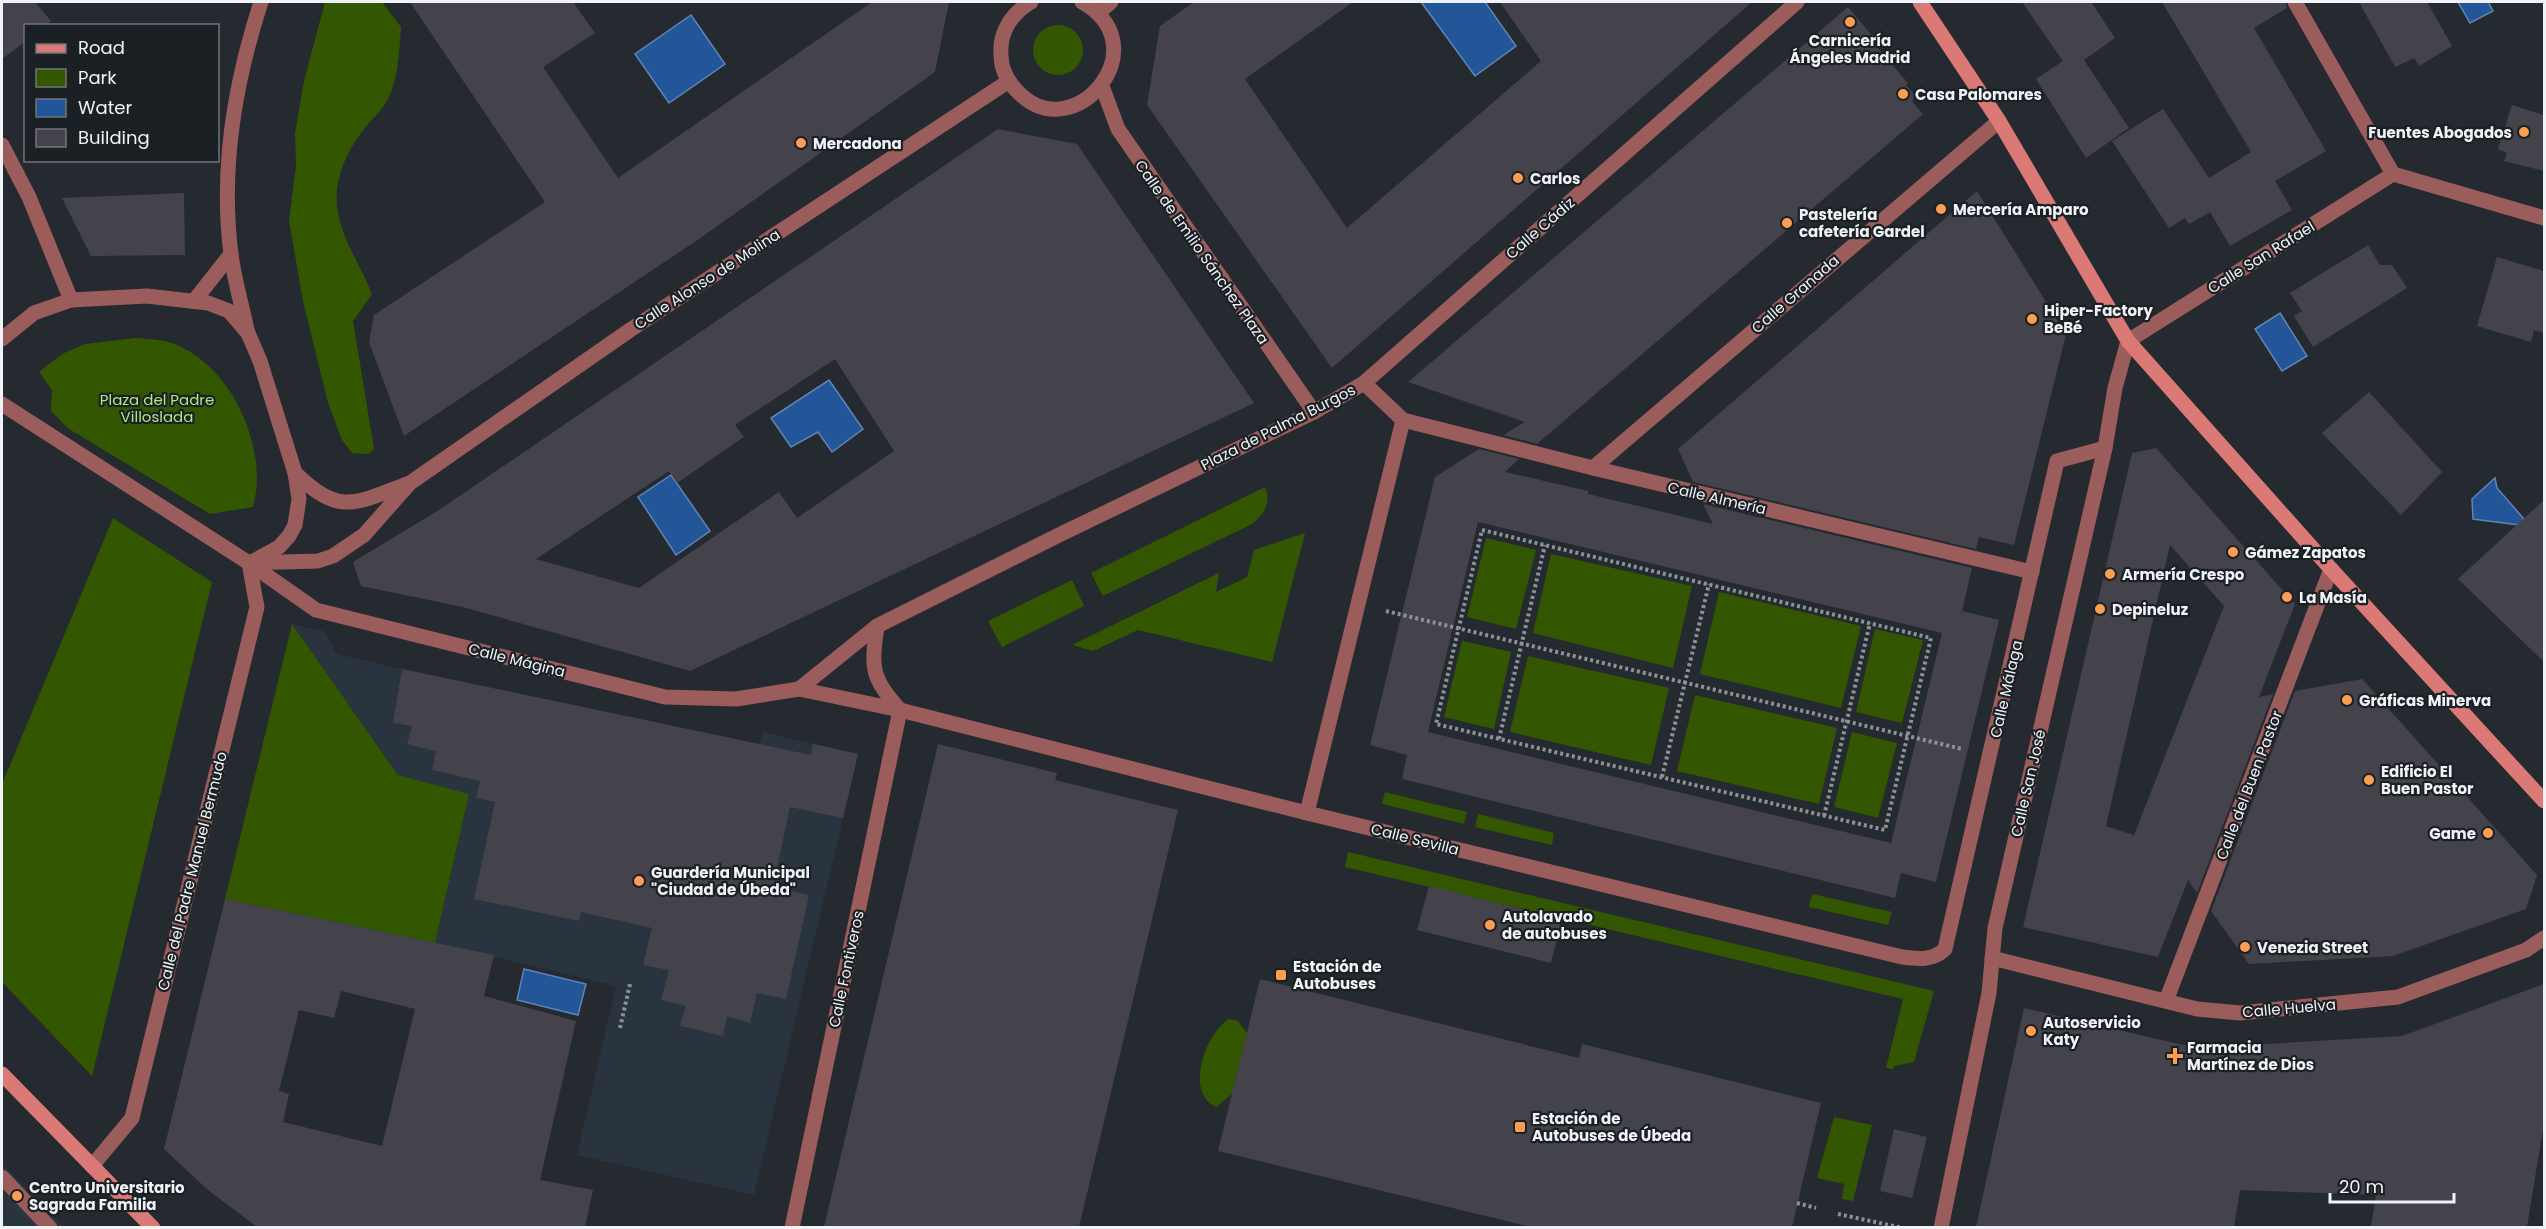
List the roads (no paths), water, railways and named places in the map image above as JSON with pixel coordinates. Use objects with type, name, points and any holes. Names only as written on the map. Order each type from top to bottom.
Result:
[{"type":"main road","points":[[1920,2],[1999,121],[2128,341],[2331,569],[2544,801]]},
{"type":"main road","points":[[2,1074],[153,1227]]},
{"type":"street","points":[[2,404],[249,564],[279,547],[295,525],[299,499],[295,473],[271,393],[248,333],[231,254],[227,185],[236,100],[247,44],[261,2]]},
{"type":"street","points":[[1031,2],[1013,16],[1002,37],[1001,60],[1009,81],[1024,98],[1054,108],[1076,104],[1090,97],[1102,86],[1112,64],[1113,49],[1109,30],[1098,13],[1082,2]]},
{"type":"street","points":[[1098,13],[1112,2]]},
{"type":"street","name":"Calle Cádiz","points":[[1364,382],[1797,2]]},
{"type":"street","points":[[2295,2],[2393,174],[2544,218]]},
{"type":"street","name":"Calle Alonso de Molina","points":[[249,564],[318,561],[333,556],[364,535],[410,483],[630,330],[1009,81]]},
{"type":"street","name":"Calle de Emilio Sánchez Plaza","points":[[1102,86],[1118,129],[1314,412]]},
{"type":"street","name":"Calle Granada","points":[[1593,468],[1999,121]]},
{"type":"street","points":[[2,145],[29,197],[71,300]]},
{"type":"street","name":"Calle San Rafael","points":[[2128,341],[2393,174]]},
{"type":"street","points":[[194,302],[231,254]]},
{"type":"street","points":[[2,339],[34,313],[71,300],[147,296],[208,303],[229,311],[248,333]]},
{"type":"street","name":"Calle San José","points":[[1941,1227],[1989,993],[1995,928],[2105,448],[2115,388],[2128,341]]},
{"type":"street","name":"Plaza de Palma Burgos","points":[[800,689],[877,626],[1314,412],[1364,382],[1403,420]]},
{"type":"street","points":[[1308,813],[1403,420]]},
{"type":"street","name":"Calle Almería","points":[[1403,420],[1593,468],[2032,572]]},
{"type":"street","name":"Calle Málaga","points":[[1932,957],[1939,955],[1945,949],[1991,757],[2057,461],[2105,448]]},
{"type":"street","name":"Calle Alonso de Molina","points":[[295,473],[313,490],[331,500],[356,503],[410,483]]},
{"type":"street","name":"Calle Mágina","points":[[249,564],[316,610],[665,697],[736,699],[800,689]]},
{"type":"street","name":"Calle del Padre Manuel Bermudo","points":[[92,1166],[132,1118],[257,607],[249,564]]},
{"type":"street","name":"Calle del Buen Pastor","points":[[2166,1001],[2331,569]]},
{"type":"street","points":[[877,626],[872,660],[876,677],[900,710]]},
{"type":"street","points":[[800,689],[900,710]]},
{"type":"street","name":"Calle Sevilla","points":[[900,710],[1308,813],[1902,957],[1922,959],[1932,957]]},
{"type":"street","name":"Calle Fontiveros","points":[[792,1227],[900,710]]},
{"type":"street","name":"Calle Huelva","points":[[1992,958],[2197,1009],[2240,1013],[2398,998],[2526,950],[2544,938]]},
{"type":"street","points":[[2,1177],[50,1227]]},
{"type":"water","points":[[1421,2],[1485,2],[1516,46],[1475,76]]},
{"type":"water","points":[[2458,2],[2488,2],[2493,11],[2470,23]]},
{"type":"water","points":[[691,15],[725,64],[669,103],[635,54]]},
{"type":"water","points":[[2280,313],[2307,356],[2282,371],[2255,329]]},
{"type":"water","points":[[829,380],[863,429],[832,452],[818,432],[791,447],[771,418]]},
{"type":"water","points":[[671,475],[710,531],[676,555],[638,497]]},
{"type":"water","points":[[2495,478],[2497,488],[2524,519],[2519,525],[2473,519],[2472,499]]},
{"type":"water","points":[[524,969],[586,984],[578,1015],[517,1000]]},
{"type":"place","name":"Carnicería Ángeles Madrid","points":[[1850,22]]},
{"type":"place","name":"Casa Palomares","points":[[1903,94]]},
{"type":"place","name":"Fuentes Abogados","points":[[2524,132]]},
{"type":"place","name":"Mercadona","points":[[801,143]]},
{"type":"place","name":"Carlos","points":[[1518,178]]},
{"type":"place","name":"Mercería Amparo","points":[[1941,209]]},
{"type":"place","name":"Pastelería cafetería Gardel","points":[[1787,223]]},
{"type":"place","name":"Hiper-Factory BeBé","points":[[2032,319]]},
{"type":"place","name":"Gámez Zapatos","points":[[2233,552]]},
{"type":"place","name":"Armería Crespo","points":[[2110,574]]},
{"type":"place","name":"La Masía","points":[[2287,597]]},
{"type":"place","name":"Depineluz","points":[[2100,609]]},
{"type":"place","name":"Gráficas Minerva","points":[[2347,700]]},
{"type":"place","name":"Edificio El Buen Pastor","points":[[2369,780]]},
{"type":"place","name":"Game","points":[[2488,833]]},
{"type":"place","name":"Guardería Municipal \"Ciudad de Úbeda\"","points":[[639,881]]},
{"type":"place","name":"Autolavado de autobuses","points":[[1490,925]]},
{"type":"place","name":"Venezia Street","points":[[2245,947]]},
{"type":"place","name":"Estación de Autobuses","points":[[1281,975]]},
{"type":"place","name":"Autoservicio Katy","points":[[2031,1031]]},
{"type":"place","name":"Farmacia Martínez de Dios","points":[[2175,1056]]},
{"type":"place","name":"Estación de Autobuses de Úbeda","points":[[1520,1127]]},
{"type":"place","name":"Centro Universitario Sagrada Familia","points":[[17,1196]]},
{"type":"park label","name":"Plaza del Padre Villoslada","points":[[157,408]]}]
